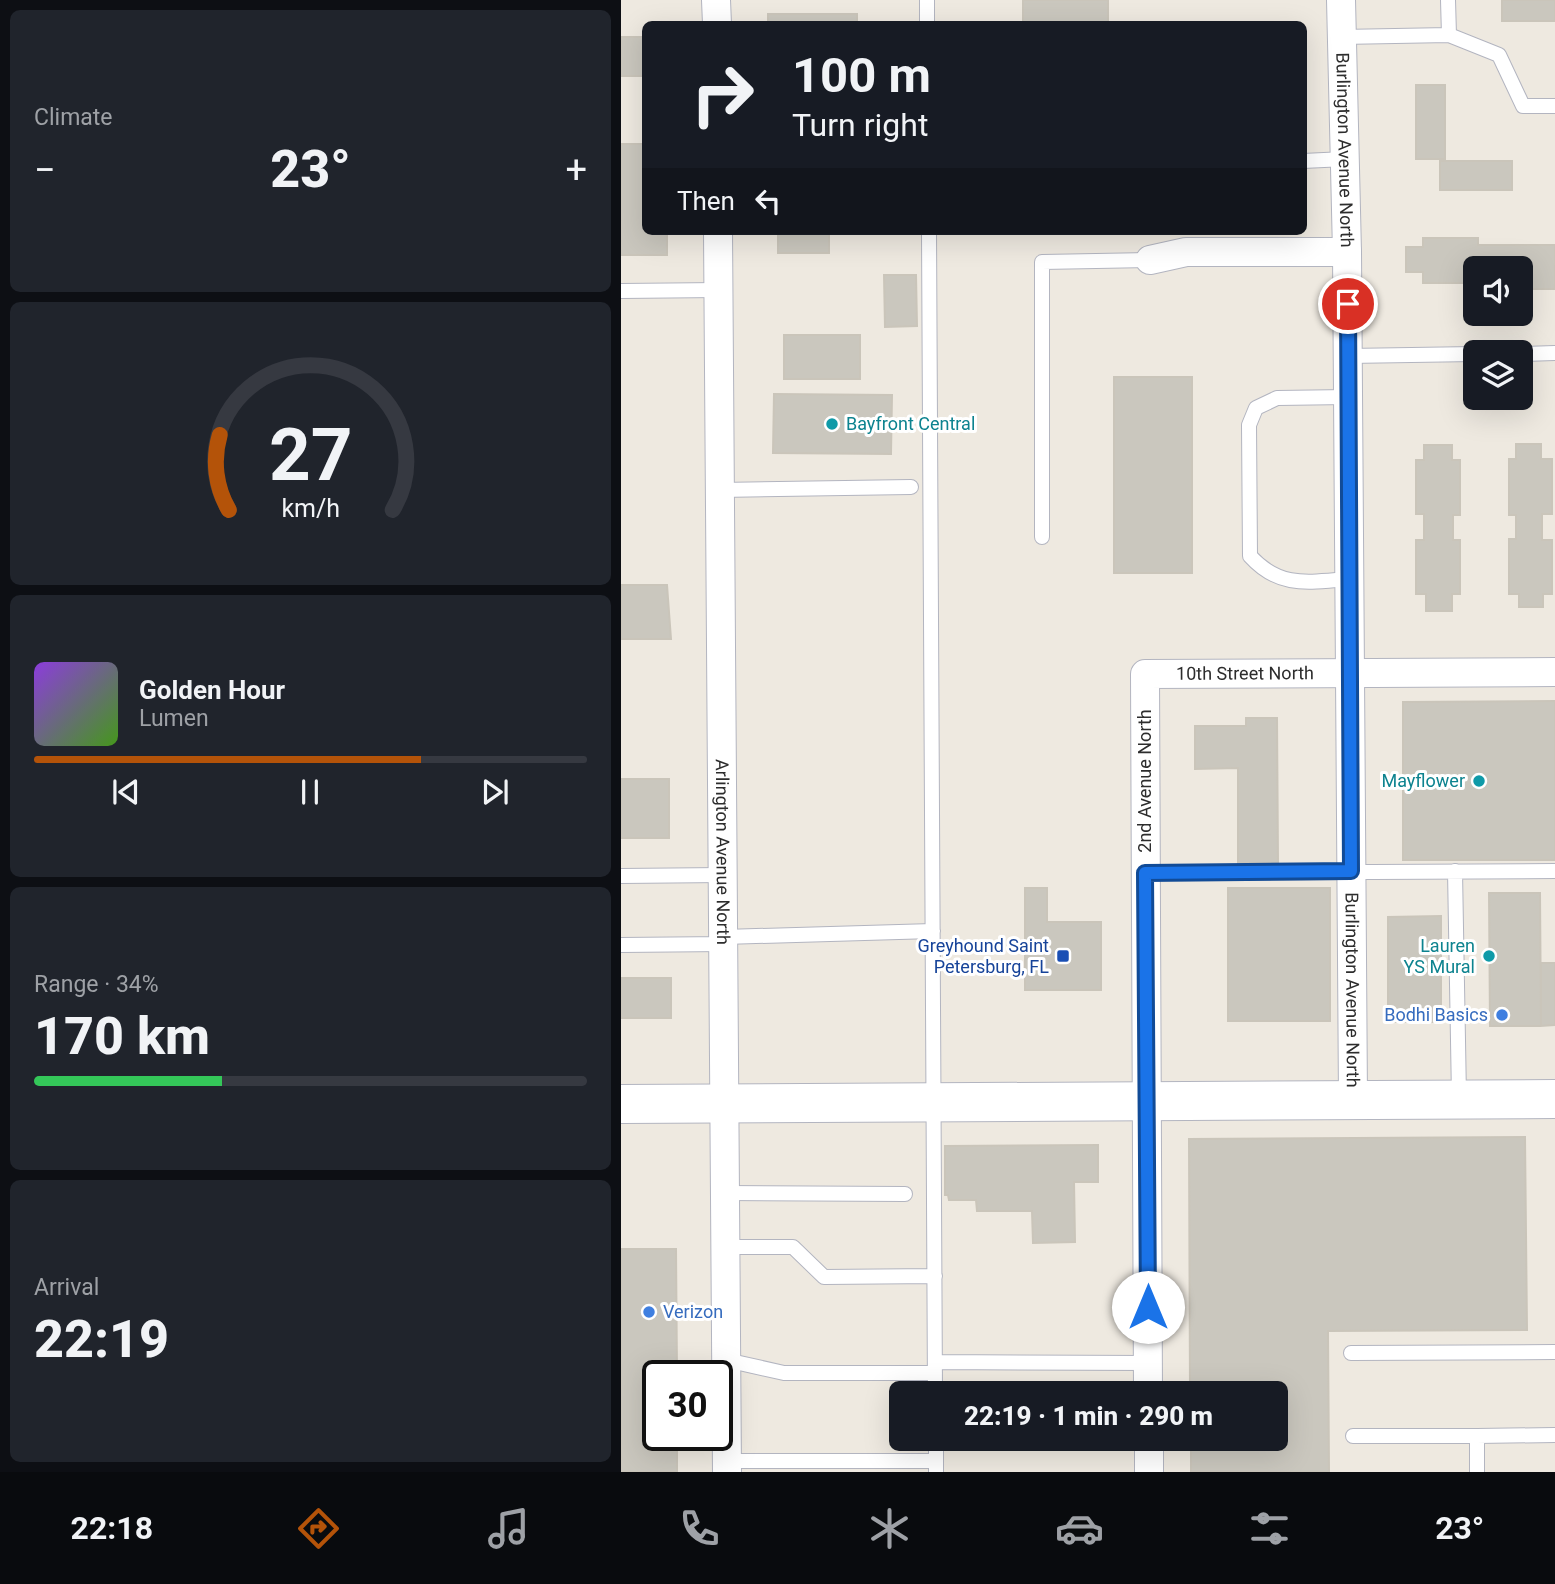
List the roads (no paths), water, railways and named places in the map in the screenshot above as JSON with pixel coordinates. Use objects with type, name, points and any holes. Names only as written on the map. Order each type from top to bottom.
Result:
[{"type":"main road","points":[[621,1104],[1555,1099]]},
{"type":"street","points":[[716,0],[717,21]]},
{"type":"street","name":"Burlington Avenue North","points":[[1341,0],[1347,252],[1353,1100]]},
{"type":"street","name":"Arlington Avenue North","points":[[718,235],[726,1360]]},
{"type":"street","points":[[1150,260],[1186,252],[1347,252]]},
{"type":"street","name":"10th Street North","points":[[1145,674],[1555,672]]},
{"type":"street","name":"2nd Avenue North","points":[[1145,674],[1148,1381]]},
{"type":"street","points":[[1149,1451],[1149,1472]]},
{"type":"lane","points":[[927,0],[927,21]]},
{"type":"lane","points":[[1448,0],[1449,35]]},
{"type":"lane","points":[[1341,37],[1449,35],[1499,55],[1523,106],[1555,106]]},
{"type":"lane","points":[[1307,162],[1345,159]]},
{"type":"lane","points":[[929,235],[935,1381]]},
{"type":"lane","points":[[1042,537],[1042,262],[1150,260]]},
{"type":"lane","points":[[621,291],[718,290]]},
{"type":"lane","points":[[1533,354],[1555,353]]},
{"type":"lane","points":[[1348,356],[1463,354]]},
{"type":"lane","points":[[1348,397],[1277,398],[1256,408],[1249,425],[1250,556],[1262,570],[1284,580],[1303,582],[1349,579]]},
{"type":"lane","points":[[720,490],[911,487]]},
{"type":"lane","points":[[1455,871],[1459,1098]]},
{"type":"lane","points":[[1145,873],[1555,871]]},
{"type":"lane","points":[[621,876],[723,876]]},
{"type":"lane","points":[[621,944],[933,931]]},
{"type":"lane","points":[[725,1193],[905,1194]]},
{"type":"lane","points":[[726,1247],[793,1247],[824,1277],[935,1276]]},
{"type":"lane","points":[[1351,1353],[1555,1352]]},
{"type":"lane","points":[[733,1362],[784,1373],[1148,1363]]},
{"type":"lane","points":[[1353,1436],[1555,1435]]},
{"type":"lane","points":[[1477,1436],[1477,1472]]},
{"type":"lane","points":[[727,1467],[936,1466]]},
{"type":"place","name":"Bayfront Central","points":[[832,424]]},
{"type":"place","name":"Mayflower","points":[[1479,781]]},
{"type":"place","name":"Greyhound Saint Petersburg, FL","points":[[1063,956]]},
{"type":"place","name":"Lauren YS Mural","points":[[1489,956]]},
{"type":"place","name":"Bodhi Basics","points":[[1502,1015]]},
{"type":"place","name":"Verizon","points":[[649,1312]]}]
